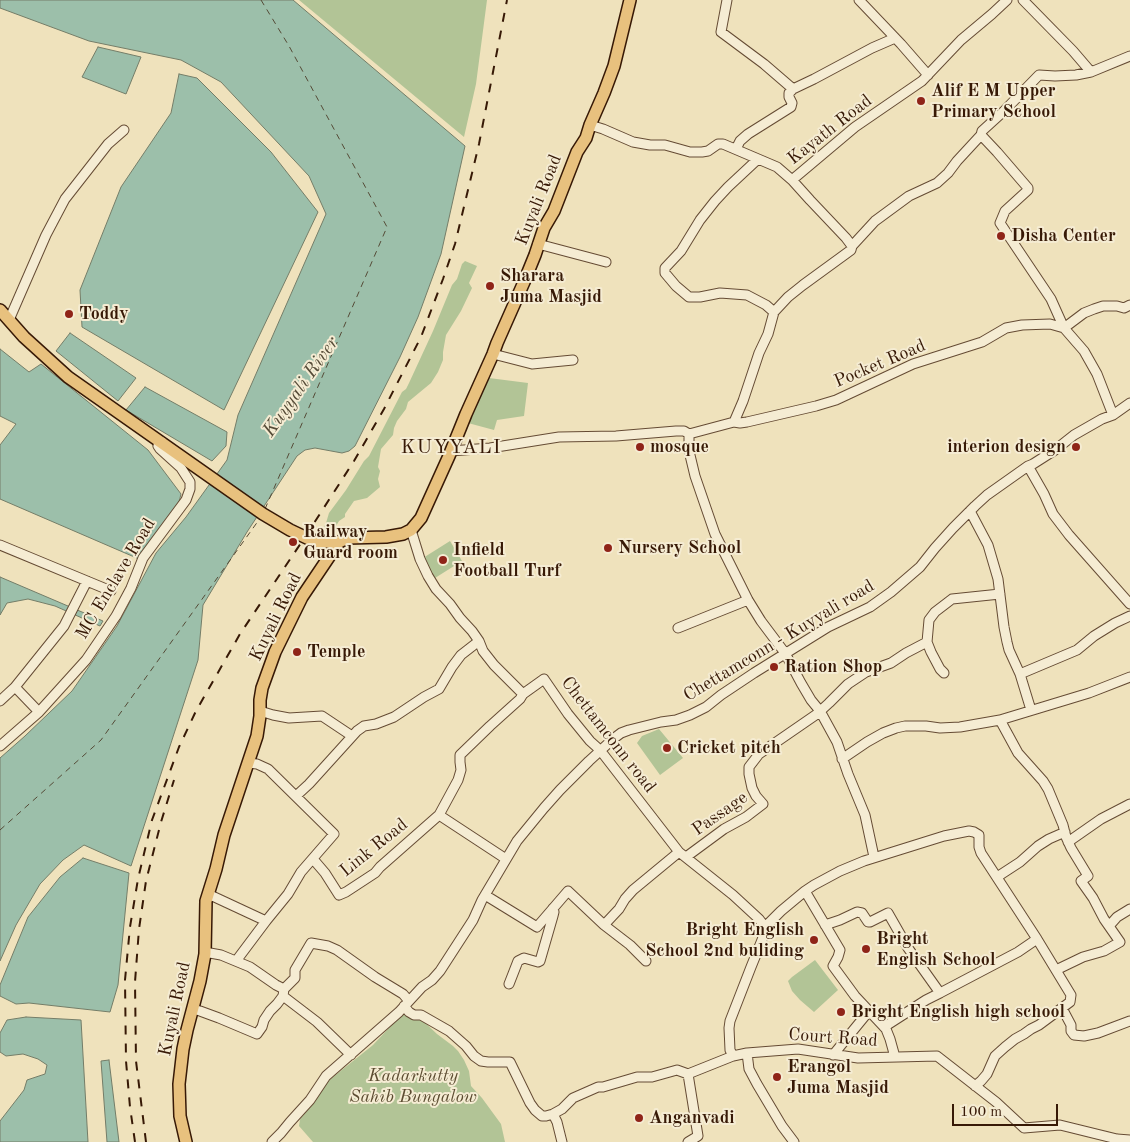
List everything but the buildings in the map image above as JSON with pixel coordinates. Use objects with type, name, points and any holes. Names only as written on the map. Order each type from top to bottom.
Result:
[{"type":"main road","name":"Kuyali Road","points":[[411,530],[420,518],[451,451],[530,268],[544,228],[554,211],[577,152],[586,138],[614,66],[630,0]]},
{"type":"main road","points":[[0,310],[24,337],[68,377],[263,514],[290,530],[318,542],[339,542],[348,538],[386,537],[403,534],[411,530]]},
{"type":"main road","name":"Kuyali Road","points":[[186,1142],[180,1116],[179,1084],[183,1049],[205,954],[206,901],[224,835],[257,736],[262,688],[275,652],[302,597],[339,542]]},
{"type":"street","points":[[727,0],[721,32],[764,64],[793,89]]},
{"type":"street","points":[[859,0],[928,75]]},
{"type":"street","name":"Kayath Road","points":[[590,125],[633,142],[665,145],[690,152],[702,152],[722,144],[778,167],[792,180],[855,127],[915,87],[961,40],[1007,0]]},
{"type":"street","points":[[1023,0],[1091,72]]},
{"type":"street","points":[[736,149],[740,141],[748,134],[791,107],[792,103],[789,93],[793,89],[895,38]]},
{"type":"street","points":[[734,422],[768,334],[774,312],[794,292],[851,250],[852,246],[875,221],[909,196],[938,183],[981,135],[982,131],[1039,75],[1076,75],[1091,72],[1130,56]]},
{"type":"street","points":[[9,320],[46,235],[65,199],[108,144],[124,130]]},
{"type":"street","points":[[981,135],[1028,188],[1005,211],[1000,223],[1051,299],[1064,328],[1084,351],[1097,374],[1113,415]]},
{"type":"street","points":[[758,160],[715,201],[680,251],[665,268],[665,273],[689,298],[720,293],[747,295],[766,305],[774,312]]},
{"type":"street","points":[[792,180],[852,246]]},
{"type":"street","points":[[538,244],[606,262]]},
{"type":"street","points":[[1064,328],[1084,313],[1094,309],[1103,306],[1124,308],[1130,305]]},
{"type":"street","name":"Pocket Road","points":[[451,451],[490,448],[559,437],[616,436],[676,431],[689,434],[734,422],[747,422],[836,400],[913,364],[982,342],[1006,328],[1022,325],[1050,324],[1064,328]]},
{"type":"street","points":[[494,354],[532,364],[573,360]]},
{"type":"street","name":"Chettamconn - Kuyyali road","points":[[272,1142],[310,1100],[326,1076],[407,1004],[445,965],[473,920],[517,841],[544,808],[600,750],[621,733],[661,722],[676,720],[706,707],[785,653],[841,620],[870,607],[920,567],[970,510],[987,495],[1028,466],[1055,450],[1081,430],[1113,415],[1130,403]]},
{"type":"street","points":[[689,434],[689,451],[692,465],[719,542],[748,600],[785,653],[811,700],[820,711],[838,742],[842,759],[865,815],[874,857]]},
{"type":"street","name":"MC Enclave Road","points":[[0,746],[39,712],[86,660],[116,616],[131,588],[143,558],[186,500],[190,489],[190,482],[181,468],[160,450],[158,446],[162,442]]},
{"type":"street","points":[[1028,466],[1053,514],[1130,604]]},
{"type":"street","points":[[970,510],[988,545],[998,579],[1000,602],[1009,650],[1020,674],[1031,710]]},
{"type":"street","points":[[411,530],[420,559],[436,589],[472,631],[476,644],[523,694]]},
{"type":"street","points":[[0,544],[111,590]]},
{"type":"street","points":[[0,701],[15,687],[64,626],[75,602],[88,581]]},
{"type":"street","points":[[944,673],[940,669],[927,642],[929,620],[935,612],[952,599],[1000,594]]},
{"type":"street","points":[[678,628],[748,600]]},
{"type":"street","points":[[1020,674],[1077,650],[1115,623],[1130,616]]},
{"type":"street","points":[[820,711],[848,684],[866,672],[891,663],[927,642]]},
{"type":"street","points":[[296,796],[352,736],[364,726],[376,724],[394,717],[439,689],[452,667],[462,655],[476,644]]},
{"type":"street","points":[[842,759],[867,742],[896,728],[905,726],[960,728],[1000,720],[1130,677]]},
{"type":"street","name":"Chettamconn road","points":[[523,694],[544,679],[568,714],[600,750],[682,854],[733,895],[765,928]]},
{"type":"street","points":[[15,687],[39,712]]},
{"type":"street","name":"Link Road","points":[[313,858],[339,895],[375,873],[439,815],[458,780],[461,770],[460,755],[520,699],[523,694]]},
{"type":"street","points":[[260,711],[289,718],[322,716],[352,736]]},
{"type":"street","name":"Passage","points":[[682,854],[746,817],[763,804],[752,788],[749,774],[749,767],[752,762],[776,741],[786,736],[820,711]]},
{"type":"street","points":[[1000,720],[1018,753],[1048,789],[1068,842],[1088,876],[1081,881],[1093,898],[1104,920],[1120,942],[1104,951],[1083,957],[1056,970]]},
{"type":"street","name":"Link Road","points":[[236,962],[278,907],[301,872],[334,834],[268,769],[257,764],[248,763]]},
{"type":"street","points":[[1068,842],[1101,819],[1130,804]]},
{"type":"street","points":[[439,815],[506,859]]},
{"type":"street","points":[[733,1056],[730,1050],[730,1021],[764,935],[765,928],[781,911],[805,891],[840,871],[874,857],[937,838],[970,831],[979,835],[981,853],[1071,995],[1070,1002],[1039,1025],[1015,1039],[995,1056],[987,1074],[975,1086]]},
{"type":"street","points":[[997,877],[1020,862],[1048,838],[1065,832]]},
{"type":"street","points":[[604,925],[612,918],[633,890],[682,854]]},
{"type":"street","points":[[486,895],[537,927],[568,891],[646,961]]},
{"type":"street","points":[[805,891],[840,950],[833,966],[855,996],[884,1027],[890,1039],[895,1058]]},
{"type":"street","points":[[208,894],[266,921]]},
{"type":"street","points":[[509,984],[518,961],[524,958],[540,961],[554,912],[553,908]]},
{"type":"street","points":[[1109,926],[1117,917],[1130,909]]},
{"type":"street","points":[[825,925],[858,912],[862,913],[868,922],[888,913],[908,948],[940,993]]},
{"type":"street","points":[[884,1027],[926,1000],[1018,952],[1036,938]]},
{"type":"street","points":[[192,1009],[257,1034],[270,1010],[277,1004],[295,978],[295,970],[311,943],[328,946],[403,994],[409,1012],[414,1015],[421,1015],[449,1031],[481,1061],[510,1062],[524,1092],[535,1110],[542,1116],[553,1114],[562,1109],[573,1098],[598,1087],[637,1077],[652,1076],[677,1070],[688,1074],[698,1136],[688,1142]]},
{"type":"street","points":[[205,954],[221,955],[250,967],[276,985],[351,1054]]},
{"type":"street","points":[[1062,1008],[1074,1035],[1084,1036],[1098,1033],[1130,1021]]},
{"type":"street","points":[[833,1055],[869,1011]]},
{"type":"street","name":"Court Road","points":[[688,1074],[733,1056],[798,1050],[858,1058],[937,1056],[996,1102],[1024,1128],[1060,1125],[1117,1139],[1130,1140]]},
{"type":"street","points":[[747,1054],[749,1069],[756,1084],[794,1142]]},
{"type":"street","points":[[553,1114],[562,1142]]},
{"type":"green space","points":[[299,0],[487,0],[476,84],[464,137]]},
{"type":"green space","points":[[465,261],[477,266],[469,283],[472,288],[461,311],[446,335],[443,360],[438,372],[431,383],[408,402],[406,409],[397,421],[393,435],[381,449],[378,467],[380,471],[378,479],[380,487],[367,498],[354,501],[345,517],[339,521],[330,536],[321,534],[329,513],[369,456],[402,392],[406,389],[452,285],[457,279],[462,264]]},
{"type":"green space","points":[[489,378],[528,383],[524,416],[497,420],[494,430],[468,423]]},
{"type":"green space","name":"Infield Football Turf","points":[[450,541],[462,561],[435,578],[423,558]]},
{"type":"green space","points":[[659,729],[683,758],[660,775],[637,743],[642,736]]},
{"type":"green space","points":[[815,960],[838,990],[814,1012],[792,991],[788,981]]},
{"type":"green space","name":"Kadarkutty Sahib Bungalow","points":[[402,1014],[419,1017],[458,1051],[469,1071],[471,1086],[501,1124],[505,1142],[313,1142],[299,1126],[300,1119],[314,1103],[328,1081],[373,1045]]},
{"type":"water","name":"Kuyyali River","points":[[0,0],[293,0],[465,146],[441,254],[418,317],[355,446],[349,451],[342,453],[315,448],[305,450],[297,456],[247,532],[203,605],[198,660],[131,866],[84,845],[63,860],[40,884],[16,925],[0,961],[0,758],[72,691],[117,626],[156,553],[186,517],[227,460],[238,415],[326,214],[309,176],[221,82],[181,60],[89,41],[0,8]]},
{"type":"water","points":[[98,47],[141,57],[126,94],[82,77]]},
{"type":"water","points":[[179,74],[197,78],[271,152],[318,212],[224,410],[82,327],[80,290],[121,187],[171,113]]},
{"type":"water","points":[[70,333],[136,378],[118,401],[56,351]]},
{"type":"water","points":[[0,349],[29,372],[41,364],[148,450],[181,494],[179,502],[139,559],[0,499],[0,445],[16,424],[0,416]]},
{"type":"water","points":[[145,387],[227,432],[226,446],[212,461],[126,410]]},
{"type":"water","points":[[0,577],[103,621],[100,626],[55,606],[28,599],[7,603],[0,615]]},
{"type":"water","points":[[83,858],[129,873],[118,985],[110,1012],[29,1003],[16,1004],[0,996],[0,985],[28,917],[60,877]]},
{"type":"water","points":[[26,1017],[81,1020],[88,1142],[0,1142],[0,1121],[24,1090],[27,1080],[45,1074],[47,1065],[38,1059],[23,1054],[6,1056],[0,1052],[0,1033],[7,1020]]},
{"type":"water","points":[[109,1060],[119,1142],[107,1142],[101,1061]]},
{"type":"ferry route","points":[[261,0],[289,46],[387,227],[265,509]]},
{"type":"ferry route","points":[[0,830],[101,740],[261,517]]},
{"type":"railway","points":[[135,1142],[126,1061],[125,980],[130,927],[138,879],[152,820],[179,747],[196,711],[240,634],[354,461],[384,409],[421,337],[455,244],[479,144],[507,0]]},
{"type":"railway","points":[[146,1142],[136,1061],[135,982],[139,929],[146,881],[174,780]]},
{"type":"place","name":"Alif E M Upper Primary School","points":[[921,101]]},
{"type":"place","name":"Disha Center","points":[[1001,236]]},
{"type":"place","name":"Sharara Juma Masjid","points":[[490,286]]},
{"type":"place","name":"Toddy","points":[[69,314]]},
{"type":"place","name":"mosque","points":[[640,447]]},
{"type":"place","name":"interion design","points":[[1076,447]]},
{"type":"place","name":"Railway Guard room","points":[[293,542]]},
{"type":"place","name":"Nursery School","points":[[608,548]]},
{"type":"place","name":"Infield Football Turf","points":[[443,560]]},
{"type":"place","name":"Temple","points":[[297,652]]},
{"type":"place","name":"Ration Shop","points":[[774,667]]},
{"type":"place","name":"Cricket pitch","points":[[667,748]]},
{"type":"place","name":"Bright English School 2nd buliding","points":[[814,940]]},
{"type":"place","name":"Bright English School","points":[[866,949]]},
{"type":"place","name":"Bright English high school","points":[[841,1012]]},
{"type":"place","name":"Erangol Juma Masjid","points":[[777,1077]]},
{"type":"place","name":"Anganvadi","points":[[639,1118]]},
{"type":"district","name":"KUYYALI","points":[[451,448]]}]
